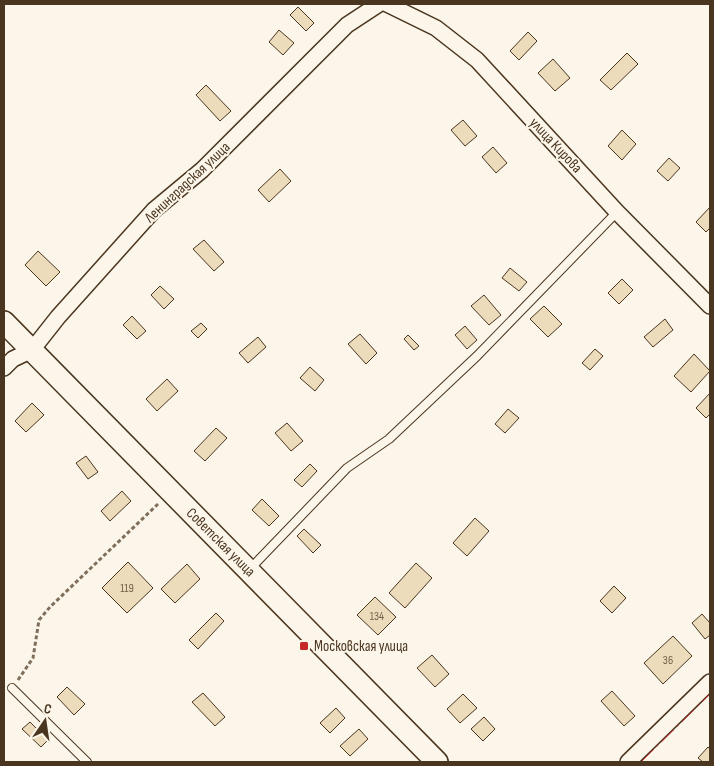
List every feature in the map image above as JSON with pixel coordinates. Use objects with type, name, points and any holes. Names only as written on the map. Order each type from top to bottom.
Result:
[{"type":"street","name":"Ленинградская улица","points":[[4,368],[13,359],[32,350],[58,317],[154,210],[202,170],[347,25],[379,4]]},
{"type":"street","name":"улица Кирова","points":[[387,4],[436,28],[477,60],[617,212],[710,306]]},
{"type":"street","name":"Советская улица","points":[[4,322],[437,762]]},
{"type":"street","points":[[628,762],[710,682]]},
{"type":"lane","points":[[249,571],[347,468],[389,439],[477,356],[617,212]]},
{"type":"lane","points":[[12,688],[87,762]]},
{"type":"path","points":[[12,688],[33,658],[39,620],[50,607],[171,492]]},
{"type":"building","points":[[298,7],[314,23],[306,31],[290,15]]},
{"type":"building","points":[[279,30],[294,43],[283,55],[269,42]]},
{"type":"building","points":[[528,32],[537,41],[519,60],[510,51]]},
{"type":"building","points":[[627,53],[638,64],[611,90],[600,80]]},
{"type":"building","points":[[553,59],[570,78],[555,91],[538,73]]},
{"type":"building","points":[[206,85],[231,111],[220,121],[196,95]]},
{"type":"building","points":[[463,120],[477,136],[465,146],[451,130]]},
{"type":"building","points":[[622,130],[636,144],[622,160],[608,146]]},
{"type":"building","points":[[493,147],[507,163],[496,173],[482,157]]},
{"type":"building","points":[[669,158],[680,168],[668,181],[657,171]]},
{"type":"building","points":[[280,169],[291,181],[269,202],[258,190]]},
{"type":"building","points":[[710,207],[710,228],[706,232],[696,222]]},
{"type":"building","points":[[204,240],[224,262],[214,271],[193,249]]},
{"type":"building","points":[[38,251],[60,272],[46,286],[25,265]]},
{"type":"building","points":[[510,268],[527,282],[519,291],[502,278]]},
{"type":"building","points":[[622,279],[633,290],[619,304],[608,293]]},
{"type":"building","points":[[160,286],[174,299],[164,309],[151,295]]},
{"type":"building","points":[[484,295],[501,315],[489,325],[471,306]]},
{"type":"building","points":[[544,306],[562,324],[548,337],[530,319]]},
{"type":"building","points":[[132,316],[146,331],[137,339],[123,325]]},
{"type":"building","points":[[665,319],[673,330],[653,347],[644,337]]},
{"type":"building","points":[[201,323],[207,329],[198,338],[191,331]]},
{"type":"building","points":[[465,326],[477,340],[467,349],[455,335]]},
{"type":"building","points":[[360,334],[377,353],[366,364],[348,344]]},
{"type":"building","points":[[408,335],[419,346],[414,350],[404,339]]},
{"type":"building","points":[[258,337],[266,347],[248,363],[239,353]]},
{"type":"building","points":[[595,349],[603,356],[590,370],[582,363]]},
{"type":"building","points":[[694,354],[710,371],[691,392],[674,376]]},
{"type":"building","points":[[310,367],[324,380],[315,391],[300,378]]},
{"type":"building","points":[[167,379],[178,391],[157,411],[146,399]]},
{"type":"building","points":[[710,393],[710,414],[706,418],[696,408]]},
{"type":"building","points":[[32,403],[44,415],[26,432],[15,421]]},
{"type":"building","points":[[508,409],[519,418],[505,433],[495,424]]},
{"type":"building","points":[[287,423],[303,441],[291,451],[275,433]]},
{"type":"building","points":[[216,428],[227,438],[205,461],[194,451]]},
{"type":"building","points":[[86,456],[98,472],[88,479],[76,463]]},
{"type":"building","points":[[310,464],[317,471],[302,487],[294,480]]},
{"type":"building","points":[[122,491],[131,501],[110,521],[101,511]]},
{"type":"building","points":[[262,499],[279,516],[269,526],[252,510]]},
{"type":"building","points":[[475,518],[489,531],[467,556],[453,543]]},
{"type":"building","points":[[304,529],[321,545],[313,553],[297,536]]},
{"type":"building","points":[[128,562],[153,588],[127,613],[102,588]]},
{"type":"building","points":[[416,563],[432,578],[405,608],[389,593]]},
{"type":"building","points":[[187,564],[200,579],[175,603],[161,589]]},
{"type":"building","points":[[614,586],[626,598],[612,613],[600,601]]},
{"type":"building","points":[[375,597],[396,617],[378,635],[357,615]]},
{"type":"building","points":[[216,613],[224,621],[198,649],[189,640]]},
{"type":"building","points":[[702,614],[710,623],[710,635],[705,639],[692,623]]},
{"type":"building","points":[[673,636],[692,656],[663,684],[644,663]]},
{"type":"building","points":[[432,655],[449,674],[435,687],[417,668]]},
{"type":"building","points":[[67,687],[85,704],[74,715],[57,697]]},
{"type":"building","points":[[612,691],[635,716],[624,726],[601,701]]},
{"type":"building","points":[[203,693],[225,717],[215,726],[192,702]]},
{"type":"building","points":[[463,694],[477,708],[460,723],[447,709]]},
{"type":"building","points":[[336,708],[345,718],[330,733],[320,723]]},
{"type":"building","points":[[484,717],[495,729],[483,741],[471,729]]},
{"type":"building","points":[[30,722],[48,740],[41,747],[22,729]]},
{"type":"building","points":[[359,729],[368,739],[350,756],[340,746]]},
{"type":"building","points":[[708,747],[710,749],[710,762],[703,762],[698,758]]},
{"type":"power","points":[[641,762],[710,694]]},
{"type":"place","name":"Московская улица","points":[[304,646]]}]
